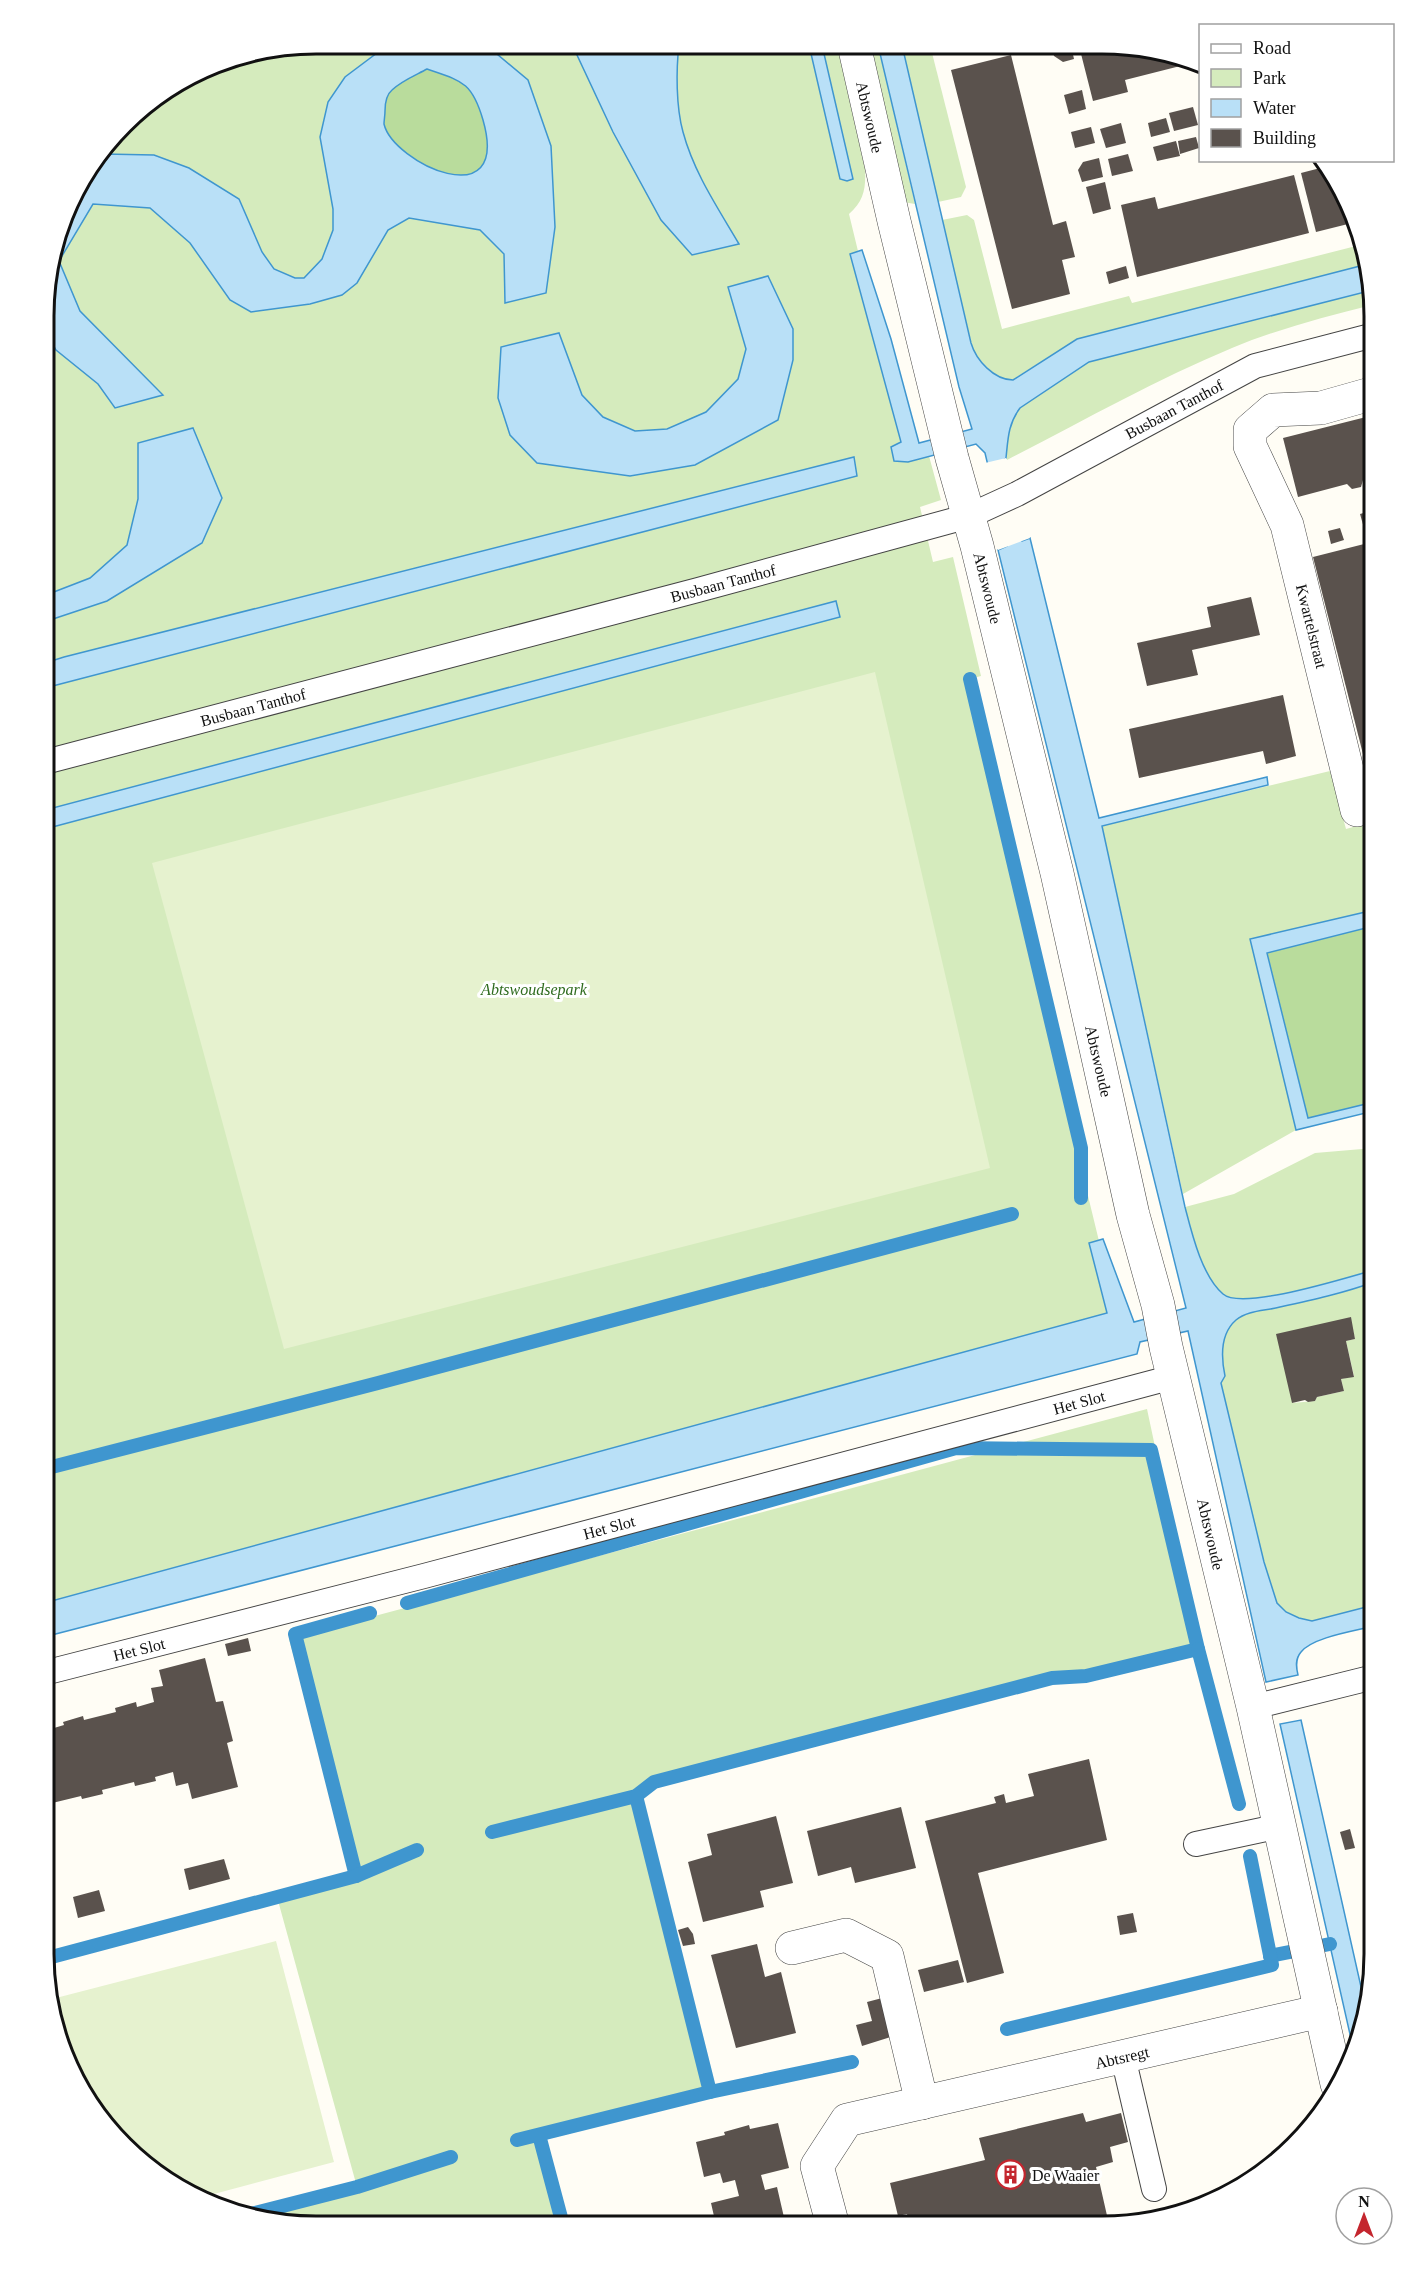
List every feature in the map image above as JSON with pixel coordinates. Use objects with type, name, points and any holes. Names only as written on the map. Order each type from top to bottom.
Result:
[{"type":"street","name":"Abtswoude","points":[[856,54],[952,458],[978,512],[1133,1215],[1158,1305],[1336,2072]]},
{"type":"street","name":"Kwartelstraat","points":[[1364,396],[1321,408],[1273,410],[1250,430],[1250,446],[1287,525],[1357,810],[1364,807]]},
{"type":"street","points":[[792,1948],[846,1935],[887,1956],[922,2103]]},
{"type":"street","name":"Abtsregt","points":[[830,2216],[818,2166],[847,2120],[1321,2011]]},
{"type":"lane","name":"Busbaan Tanthof","points":[[54,760],[698,590],[978,512],[1017,494],[1255,366],[1364,338]]},
{"type":"lane","name":"Het Slot","points":[[54,1670],[424,1576],[1170,1362]]},
{"type":"lane","points":[[1253,1707],[1364,1679]]},
{"type":"lane","points":[[1196,1844],[1280,1826]]},
{"type":"lane","points":[[1123,2057],[1154,2189]]},
{"type":"green space","name":"Abtswoudsepark","points":[[316,54],[839,54],[865,169],[863,194],[849,214],[909,461],[929,456],[941,500],[920,507],[933,562],[953,557],[981,676],[970,679],[1081,1148],[1081,1167],[1124,1344],[54,1619],[54,316],[56,282],[68,232],[89,185],[119,143],[143,119],[170,98],[200,81],[248,63],[282,56]]},
{"type":"green space","points":[[867,54],[880,54],[915,204],[903,202]]},
{"type":"green space","points":[[904,54],[932,54],[966,187],[961,197],[938,202]]},
{"type":"green space","points":[[427,69],[464,84],[475,97],[479,107],[487,150],[481,167],[466,175],[447,173],[427,166],[407,154],[392,139],[384,124],[386,102],[390,92],[404,81]]},
{"type":"green space","points":[[967,215],[974,220],[1002,329],[1129,296],[1132,303],[1354,246],[1359,266],[1077,339],[1012,380],[1005,380],[993,373],[974,354],[942,220]]},
{"type":"green space","points":[[1363,293],[1363,307],[1284,329],[1203,360],[1146,387],[1007,460],[1009,433],[1020,408],[1089,362]]},
{"type":"green space","points":[[875,672],[990,1168],[284,1349],[152,863]]},
{"type":"green space","points":[[1330,771],[1346,829],[1364,824],[1364,912],[1251,940],[1296,1130],[1183,1194],[1102,826]]},
{"type":"green space","points":[[1364,928],[1364,1104],[1308,1118],[1267,952]]},
{"type":"green space","points":[[1364,1149],[1364,1273],[1272,1296],[1234,1298],[1223,1294],[1209,1277],[1204,1266],[1185,1207],[1234,1194],[1315,1153]]},
{"type":"green space","points":[[1364,1285],[1364,1608],[1312,1621],[1286,1612],[1277,1603],[1264,1562],[1221,1383],[1225,1376],[1223,1346],[1231,1326],[1246,1314],[1340,1293]],"holes":[[[1350,1317],[1355,1339],[1346,1341],[1354,1376],[1341,1379],[1344,1391],[1317,1397],[1315,1401],[1292,1403]]]},
{"type":"green space","points":[[1147,1409],[1198,1649],[1086,1676],[1052,1678],[654,1782],[636,1796],[710,2092],[539,2134],[561,2216],[316,2216],[264,2211],[357,2187],[277,1897],[355,1876],[289,1639]]},
{"type":"green space","points":[[276,1941],[334,2162],[212,2194],[185,2181],[143,2151],[119,2127],[98,2100],[74,2054],[58,1998]]},
{"type":"water","points":[[376,54],[497,54],[528,80],[551,146],[555,227],[546,293],[505,303],[504,254],[480,230],[409,218],[388,230],[357,283],[342,295],[310,304],[251,312],[230,300],[190,243],[150,208],[93,204],[61,258],[81,200],[110,154],[154,155],[189,168],[239,199],[262,252],[274,269],[295,278],[304,278],[322,259],[333,230],[333,209],[320,137],[328,102],[345,77]],"holes":[[[427,69],[457,80],[470,90],[479,107],[487,150],[481,167],[466,175],[447,173],[427,166],[407,154],[392,139],[384,124],[388,94],[404,81]]]},
{"type":"water","points":[[678,54],[677,88],[683,132],[700,176],[739,244],[692,255],[661,220],[613,132],[577,55]]},
{"type":"water","points":[[811,54],[824,54],[853,179],[847,181],[840,179]]},
{"type":"water","points":[[880,54],[904,54],[971,343],[981,362],[999,377],[1013,380],[1077,339],[1359,266],[1363,293],[1089,362],[1020,408],[1011,426],[1006,458],[1003,460],[1022,541],[1030,538],[1099,818],[1267,777],[1268,785],[1102,826],[1185,1207],[1199,1254],[1209,1277],[1223,1294],[1234,1298],[1251,1298],[1296,1291],[1364,1273],[1364,1285],[1252,1313],[1236,1320],[1224,1339],[1225,1376],[1221,1383],[1264,1562],[1277,1603],[1286,1612],[1312,1621],[1364,1608],[1364,1628],[1315,1642],[1299,1655],[1296,1663],[1298,1675],[1266,1682],[1188,1331],[1140,1342],[1137,1354],[54,1634],[54,1600],[1107,1313],[1089,1243],[1103,1239],[1134,1322],[1186,1308],[998,550],[1007,546],[985,453],[976,444],[908,462],[894,461],[891,447],[901,442],[850,254],[862,250],[891,339],[919,443],[972,429],[959,387]]},
{"type":"water","points":[[60,262],[80,311],[163,395],[115,408],[98,384],[56,350],[54,316]]},
{"type":"water","points":[[768,276],[793,329],[793,360],[778,420],[695,465],[630,476],[537,463],[510,435],[498,398],[501,347],[559,333],[582,395],[603,417],[635,431],[667,429],[706,412],[738,379],[746,349],[728,287]]},
{"type":"water","points":[[193,428],[222,498],[202,543],[107,601],[54,619],[54,592],[90,578],[127,545],[138,499],[138,443]]},
{"type":"water","points":[[854,457],[857,476],[54,686],[54,660]]},
{"type":"water","points":[[836,601],[840,617],[54,827],[54,808]]},
{"type":"water","points":[[1364,912],[1364,929],[1267,953],[1308,1118],[1364,1104],[1364,1113],[1296,1130],[1250,939]]},
{"type":"water","points":[[1301,1720],[1362,1990],[1350,2036],[1280,1724]]},
{"type":"pier","points":[[1006,458],[1024,537],[1029,535],[1030,538],[998,550],[997,547],[1004,544],[985,463]]},
{"type":"building","points":[[1053,54],[1073,54],[1074,59],[1063,62]]},
{"type":"building","points":[[1081,54],[1136,56],[1180,66],[1125,80],[1128,92],[1093,101]]},
{"type":"building","points":[[1011,55],[1053,225],[1066,221],[1075,257],[1062,260],[1070,294],[1012,309],[951,70]]},
{"type":"building","points":[[1082,90],[1086,109],[1069,114],[1064,95]]},
{"type":"building","points":[[1193,107],[1198,125],[1174,131],[1169,113]]},
{"type":"building","points":[[1166,118],[1170,132],[1151,137],[1148,123]]},
{"type":"building","points":[[1121,123],[1126,143],[1106,148],[1100,129]]},
{"type":"building","points":[[1091,127],[1095,143],[1075,148],[1071,132]]},
{"type":"building","points":[[1196,137],[1199,148],[1180,154],[1178,141]]},
{"type":"building","points":[[1176,141],[1180,156],[1157,161],[1153,147]]},
{"type":"building","points":[[1128,154],[1133,171],[1112,176],[1108,159]]},
{"type":"building","points":[[1099,158],[1103,177],[1082,182],[1078,170],[1083,162]]},
{"type":"building","points":[[1319,168],[1337,200],[1347,224],[1316,232],[1301,173]]},
{"type":"building","points":[[1294,175],[1309,233],[1137,277],[1121,205],[1155,197],[1158,209]]},
{"type":"building","points":[[1105,182],[1111,209],[1093,214],[1086,187]]},
{"type":"building","points":[[1126,266],[1129,278],[1109,284],[1106,272]]},
{"type":"building","points":[[1364,418],[1364,480],[1361,487],[1352,489],[1347,484],[1298,497],[1283,438]]},
{"type":"building","points":[[1364,513],[1364,528],[1360,514]]},
{"type":"building","points":[[1340,528],[1344,540],[1331,544],[1328,531]]},
{"type":"building","points":[[1364,544],[1364,758],[1313,557]]},
{"type":"building","points":[[1251,597],[1260,635],[1192,650],[1198,675],[1147,686],[1137,643],[1211,627],[1207,607]]},
{"type":"building","points":[[1283,695],[1296,756],[1266,764],[1263,751],[1139,778],[1129,729]]},
{"type":"building","points":[[1351,1317],[1355,1339],[1346,1341],[1354,1377],[1341,1379],[1344,1391],[1317,1397],[1315,1401],[1305,1400],[1292,1403],[1276,1334]]},
{"type":"building","points":[[248,1638],[251,1651],[228,1656],[225,1644]]},
{"type":"building","points":[[205,1658],[216,1702],[223,1701],[233,1741],[227,1743],[238,1787],[192,1799],[188,1783],[176,1786],[173,1772],[155,1777],[156,1781],[135,1786],[134,1782],[102,1790],[103,1794],[82,1799],[81,1796],[54,1803],[54,1728],[64,1725],[63,1722],[83,1716],[84,1720],[116,1712],[115,1708],[136,1702],[137,1707],[154,1702],[151,1688],[163,1686],[159,1670]]},
{"type":"building","points":[[1089,1759],[1107,1840],[978,1873],[1004,1973],[967,1983],[925,1821],[996,1803],[994,1797],[1004,1794],[1006,1803],[1034,1796],[1028,1774]]},
{"type":"building","points":[[901,1807],[916,1868],[855,1883],[851,1867],[818,1876],[807,1831]]},
{"type":"building","points":[[776,1816],[793,1883],[760,1891],[764,1907],[703,1922],[688,1862],[712,1855],[707,1834]]},
{"type":"building","points":[[1350,1829],[1355,1848],[1345,1850],[1340,1832]]},
{"type":"building","points":[[224,1859],[230,1879],[189,1890],[184,1869]]},
{"type":"building","points":[[99,1890],[105,1911],[78,1918],[73,1897]]},
{"type":"building","points":[[1133,1913],[1137,1932],[1120,1935],[1117,1916]]},
{"type":"building","points":[[688,1927],[693,1934],[695,1944],[683,1946],[678,1930]]},
{"type":"building","points":[[757,1944],[765,1977],[781,1972],[796,2033],[736,2048],[711,1955]]},
{"type":"building","points":[[958,1960],[964,1982],[924,1992],[918,1970]]},
{"type":"building","points":[[886,1997],[897,2035],[862,2046],[856,2025],[872,2021],[867,2002]]},
{"type":"building","name":"De Waaier","points":[[1083,2113],[1086,2122],[1121,2113],[1128,2142],[1110,2147],[1113,2162],[1096,2167],[1107,2216],[908,2216],[907,2214],[898,2216],[890,2183],[985,2160],[979,2138]]},
{"type":"building","points":[[778,2123],[789,2168],[761,2175],[765,2190],[777,2187],[784,2216],[714,2216],[711,2203],[739,2196],[735,2180],[723,2183],[720,2173],[704,2177],[696,2142],[725,2135],[724,2132],[749,2125],[750,2129]]},
{"type":"waterway","points":[[970,679],[1081,1148],[1081,1198]]},
{"type":"waterway","points":[[54,1466],[378,1383],[1012,1214]]},
{"type":"waterway","points":[[407,1603],[956,1448],[1151,1450],[1198,1649],[1086,1676],[1052,1678],[654,1782],[636,1796],[492,1832]]},
{"type":"waterway","points":[[356,1876],[295,1634],[370,1613]]},
{"type":"waterway","points":[[1198,1649],[1239,1804]]},
{"type":"waterway","points":[[517,2140],[710,2092],[636,1796]]},
{"type":"waterway","points":[[54,1956],[356,1876],[417,1850]]},
{"type":"waterway","points":[[1007,2029],[1272,1965],[1250,1856]]},
{"type":"waterway","points":[[1270,1956],[1330,1944]]},
{"type":"waterway","points":[[710,2092],[852,2062]]},
{"type":"waterway","points":[[539,2135],[561,2216]]},
{"type":"waterway","points":[[264,2211],[357,2187],[451,2157]]},
{"type":"place","name":"De Waaier","points":[[1011,2175]]}]
